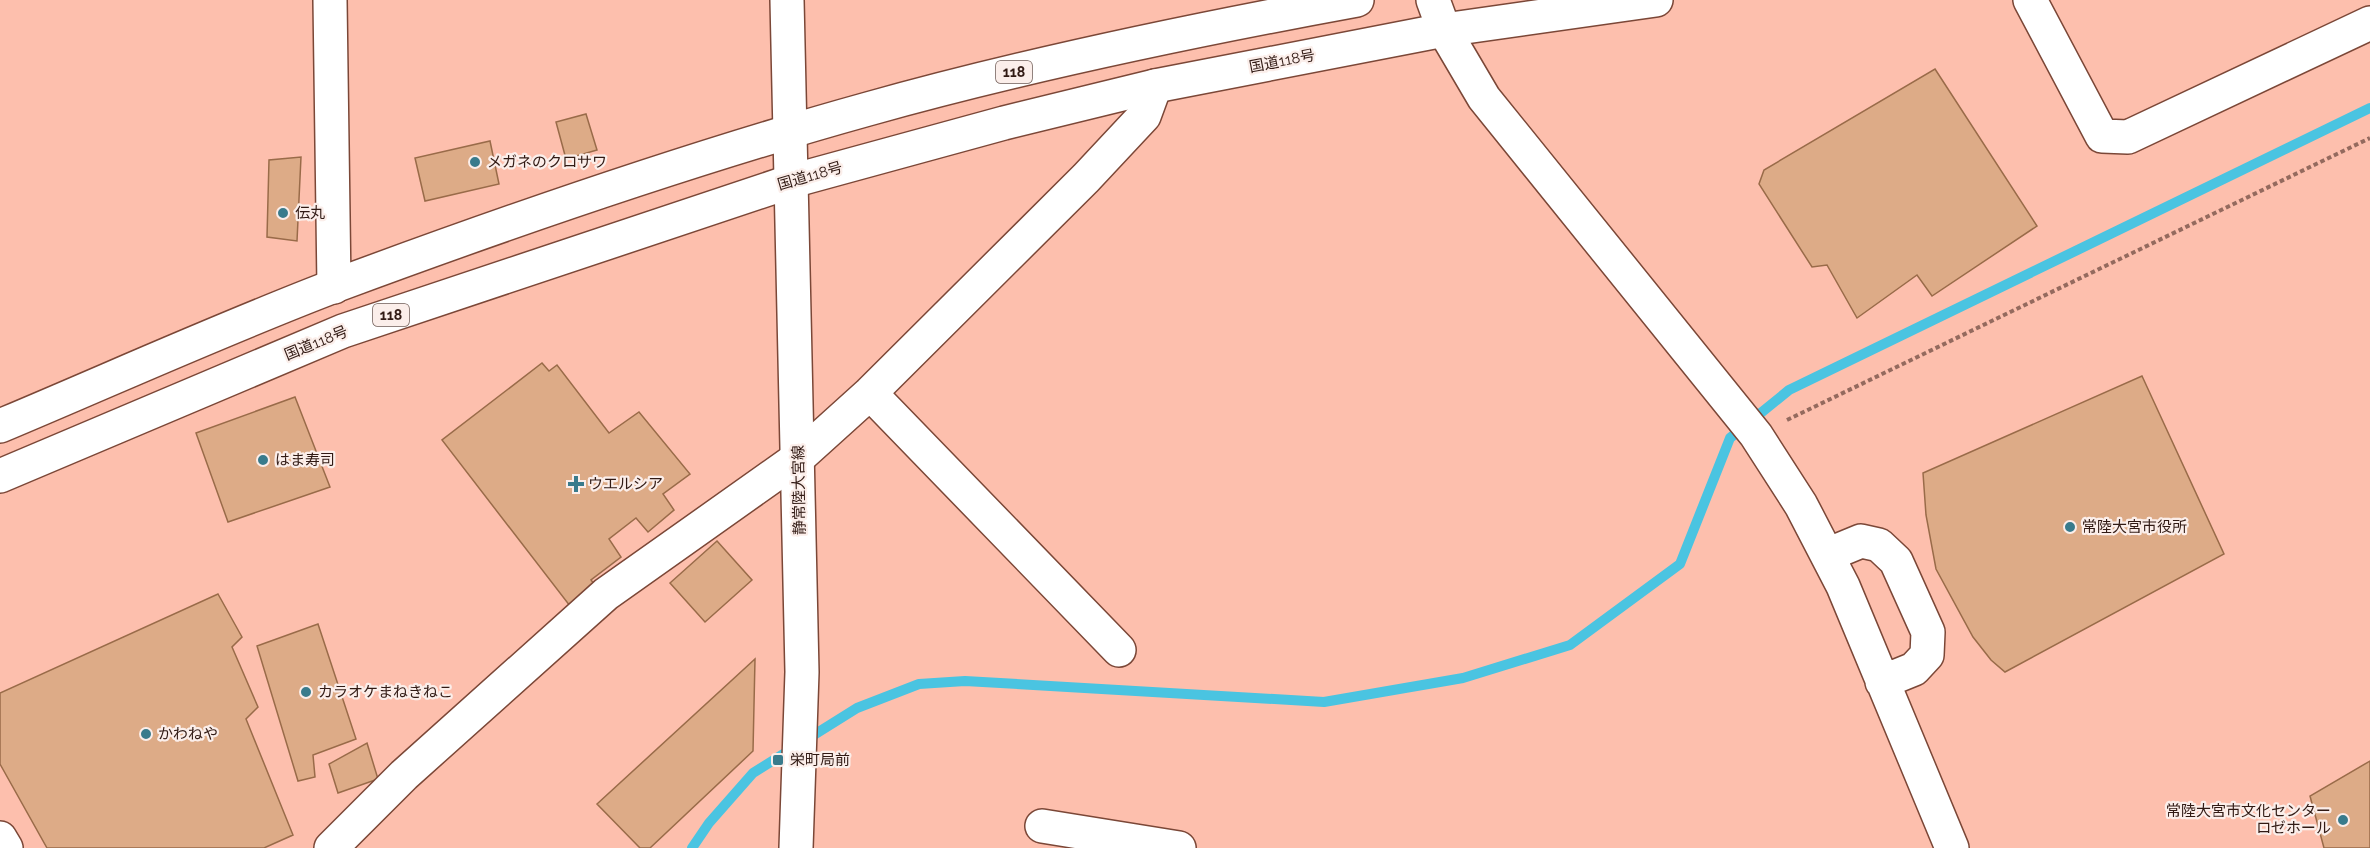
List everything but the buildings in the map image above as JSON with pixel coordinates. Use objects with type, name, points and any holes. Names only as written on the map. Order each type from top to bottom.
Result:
[{"type":"main road","points":[[330,0],[334,287]]},
{"type":"main road","name":"静常陸大宮線","points":[[787,0],[802,672],[796,848]]},
{"type":"main road","name":"118","points":[[0,426],[334,287],[568,203],[791,132],[968,83],[1160,39],[1357,0]]},
{"type":"main road","points":[[1433,0],[1444,30],[1484,98],[1756,435],[1801,505],[1827,555],[1953,848]]},
{"type":"main road","name":"国道118号","points":[[0,476],[344,331],[792,181],[1004,123],[1155,86],[1444,30],[1656,0]]},
{"type":"main road","points":[[2030,0],[2103,136],[2128,137],[2370,23]]},
{"type":"main road","points":[[2358,0],[2370,13]]},
{"type":"main road","points":[[331,848],[404,775],[606,594],[798,458],[870,393],[1086,178],[1144,116],[1155,86]]},
{"type":"main road","points":[[870,393],[1119,650]]},
{"type":"main road","points":[[1827,555],[1861,541],[1879,545],[1896,561],[1928,632],[1927,655],[1914,669],[1882,682]]},
{"type":"main road","points":[[1042,826],[1179,848]]},
{"type":"main road","points":[[0,838],[6,848]]},
{"type":"path","points":[[1756,435],[2370,138]]},
{"type":"waterway","points":[[692,848],[709,823],[753,773],[857,708],[919,684],[965,681],[1324,702],[1463,678],[1570,645],[1680,564],[1730,438],[1789,390],[2370,108]]},
{"type":"place","name":"メガネのクロサワ","points":[[475,162]]},
{"type":"place","name":"伝丸","points":[[283,213]]},
{"type":"place","name":"はま寿司","points":[[263,460]]},
{"type":"place","name":"ウエルシア","points":[[576,484]]},
{"type":"place","name":"常陸大宮市役所","points":[[2070,527]]},
{"type":"place","name":"カラオケまねきねこ","points":[[306,692]]},
{"type":"place","name":"かわねや","points":[[146,734]]},
{"type":"place","name":"栄町局前","points":[[778,760]]},
{"type":"place","name":"常陸大宮市文化センター ロゼホール","points":[[2343,820]]}]
